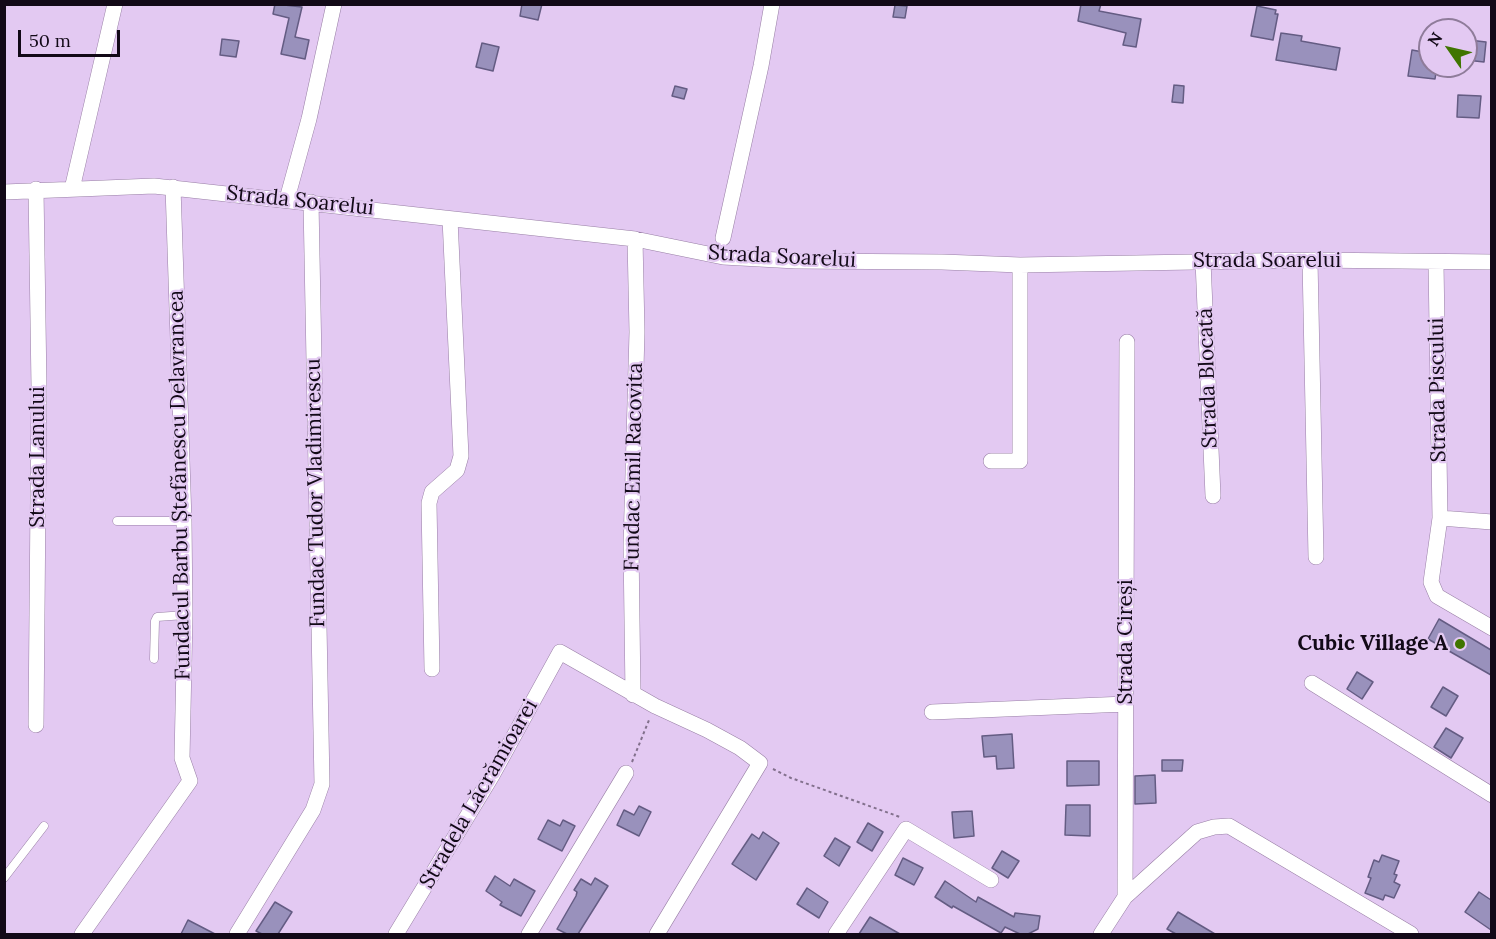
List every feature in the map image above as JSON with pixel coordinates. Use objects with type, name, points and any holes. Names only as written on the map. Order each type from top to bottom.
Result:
[{"type":"street","points":[[72,189],[115,4]]},
{"type":"street","points":[[287,199],[309,119],[334,4]]},
{"type":"street","points":[[723,238],[761,66],[772,4]]},
{"type":"street","name":"Strada Soarelui","points":[[4,192],[36,189],[173,187],[635,239],[723,257],[796,261],[1020,265],[1310,260],[1491,262]]},
{"type":"street","name":"Fundacul Barbu Ștefănescu Delavrancea","points":[[81,934],[190,781],[182,758],[184,521],[173,187]]},
{"type":"street","name":"Strada Lanului","points":[[36,189],[39,387],[36,725]]},
{"type":"street","name":"Fundac Tudor Vladimirescu","points":[[237,934],[313,810],[322,784],[310,202]]},
{"type":"street","points":[[432,669],[429,504],[432,492],[457,470],[461,456],[450,219]]},
{"type":"street","name":"Fundac Emil Racovita","points":[[633,695],[631,545],[637,332],[635,239]]},
{"type":"street","points":[[1310,260],[1316,557]]},
{"type":"street","name":"Strada Blocată","points":[[1203,261],[1213,495]]},
{"type":"street","name":"Strada Piscului","points":[[1436,263],[1440,518],[1431,582],[1437,596],[1491,628]]},
{"type":"street","points":[[991,461],[1020,461],[1020,265]]},
{"type":"street","name":"Strada Cireși","points":[[1125,897],[1127,342]]},
{"type":"street","points":[[1440,518],[1491,522]]},
{"type":"street","name":"Stradela Lăcrămioarei","points":[[396,934],[493,774],[560,652],[633,695]]},
{"type":"street","points":[[1312,683],[1491,795]]},
{"type":"street","points":[[633,695],[707,730],[740,748],[760,763],[657,934]]},
{"type":"street","points":[[933,712],[1126,704]]},
{"type":"street","points":[[529,934],[626,773]]},
{"type":"street","points":[[1101,934],[1125,897],[1197,832],[1229,826],[1412,934]]},
{"type":"street","points":[[836,934],[906,829],[991,880]]},
{"type":"lane","points":[[117,521],[184,521]]},
{"type":"lane","points":[[154,659],[157,617],[185,615]]},
{"type":"lane","points":[[4,878],[44,826]]},
{"type":"path","points":[[626,773],[655,706]]},
{"type":"path","points":[[760,763],[791,778],[900,818],[906,829]]},
{"type":"building","points":[[275,4],[302,7],[295,37],[309,40],[305,59],[281,54],[289,18],[273,14]]},
{"type":"building","points":[[522,4],[542,4],[538,20],[520,16]]},
{"type":"building","points":[[1081,4],[1101,4],[1099,11],[1141,19],[1136,47],[1123,45],[1126,33],[1078,21]]},
{"type":"building","points":[[895,5],[907,6],[905,18],[893,17]]},
{"type":"building","points":[[1257,6],[1276,10],[1275,14],[1278,14],[1273,40],[1251,36]]},
{"type":"building","points":[[1281,33],[1302,36],[1301,41],[1340,48],[1336,70],[1276,60]]},
{"type":"building","points":[[222,39],[239,41],[236,57],[220,55]]},
{"type":"building","points":[[1478,41],[1486,42],[1484,62],[1478,61]]},
{"type":"building","points":[[482,43],[499,47],[493,71],[476,67]]},
{"type":"building","points":[[1412,50],[1418,51],[1418,77],[1408,76]]},
{"type":"building","points":[[1174,85],[1184,86],[1183,103],[1172,102]]},
{"type":"building","points":[[675,86],[687,89],[684,99],[672,96]]},
{"type":"building","points":[[1458,95],[1481,96],[1479,118],[1457,117]]},
{"type":"building","name":"Cubic Village A","points":[[1439,619],[1491,650],[1491,675],[1428,639]]},
{"type":"building","points":[[1357,672],[1373,682],[1362,699],[1347,689]]},
{"type":"building","points":[[1443,687],[1458,696],[1446,716],[1431,707]]},
{"type":"building","points":[[1446,728],[1463,738],[1451,758],[1434,747]]},
{"type":"building","points":[[1012,734],[1014,768],[997,769],[996,756],[984,757],[982,736]]},
{"type":"building","points":[[1162,760],[1183,760],[1182,771],[1162,771]]},
{"type":"building","points":[[1067,761],[1099,761],[1099,785],[1067,786]]},
{"type":"building","points":[[1155,775],[1156,803],[1135,804],[1135,776]]},
{"type":"building","points":[[1066,805],[1090,805],[1090,836],[1065,835]]},
{"type":"building","points":[[639,806],[651,812],[639,836],[617,825],[624,810],[634,815]]},
{"type":"building","points":[[972,811],[974,836],[954,838],[952,812]]},
{"type":"building","points":[[548,820],[560,826],[563,820],[575,826],[562,851],[538,839]]},
{"type":"building","points":[[868,823],[883,832],[872,851],[857,842]]},
{"type":"building","points":[[763,832],[779,843],[756,880],[732,864],[752,834],[759,839]]},
{"type":"building","points":[[835,838],[850,847],[839,866],[824,856]]},
{"type":"building","points":[[1002,851],[1019,861],[1008,878],[992,868]]},
{"type":"building","points":[[1382,855],[1399,861],[1394,874],[1397,875],[1394,882],[1400,885],[1394,898],[1385,895],[1383,900],[1365,893],[1371,878],[1368,877],[1374,860],[1379,862]]},
{"type":"building","points":[[903,858],[923,868],[914,885],[895,875]]},
{"type":"building","points":[[495,876],[510,886],[514,879],[535,891],[521,916],[500,905],[502,902],[486,891]]},
{"type":"building","points":[[595,878],[608,886],[578,934],[567,934],[557,929],[576,896],[577,892],[574,890],[581,879],[591,885]]},
{"type":"building","points":[[945,881],[976,902],[978,897],[1014,917],[1015,913],[1040,916],[1038,929],[1028,934],[1020,934],[1005,927],[1001,933],[953,906],[952,908],[935,897]]},
{"type":"building","points":[[807,888],[828,902],[819,918],[797,904]]},
{"type":"building","points":[[1479,892],[1491,900],[1491,930],[1465,912]]},
{"type":"building","points":[[275,902],[292,912],[278,934],[262,934],[256,931]]},
{"type":"building","points":[[1178,912],[1215,934],[1176,934],[1167,929]]},
{"type":"building","points":[[870,917],[900,934],[859,934]]},
{"type":"building","points":[[188,920],[215,934],[181,934]]},
{"type":"place","name":"Cubic Village A","points":[[1460,644]]}]
